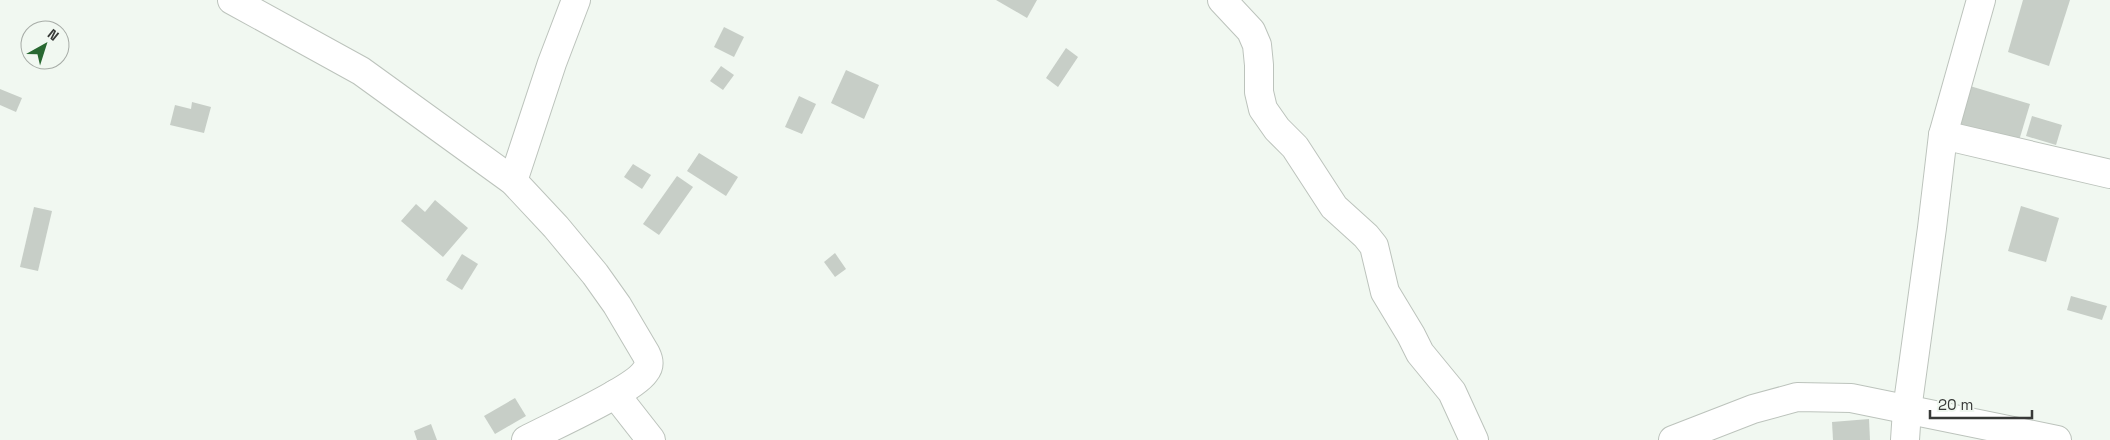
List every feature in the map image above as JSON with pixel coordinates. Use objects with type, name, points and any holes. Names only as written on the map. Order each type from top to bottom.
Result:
[{"type":"street","points":[[232,0],[361,71],[513,181],[556,227],[618,305],[649,360],[646,372],[632,384],[615,394],[526,440]]},
{"type":"street","points":[[513,181],[552,63],[576,0]]},
{"type":"street","points":[[1222,0],[1250,31],[1257,45],[1259,65],[1258,92],[1263,109],[1277,128],[1295,147],[1334,207],[1366,236],[1374,246],[1385,292],[1420,353],[1452,392],[1474,440]]},
{"type":"street","points":[[1905,440],[1907,410],[1943,135],[1980,0]]},
{"type":"street","points":[[1943,135],[2110,174]]},
{"type":"street","points":[[615,394],[651,440]]},
{"type":"street","points":[[1673,440],[1752,409],[1797,397],[1851,398],[2058,440]]},
{"type":"building","points":[[996,0],[1037,0],[1027,18]]},
{"type":"building","points":[[2023,0],[2070,0],[2049,66],[2008,52]]},
{"type":"building","points":[[724,27],[744,37],[734,57],[714,47]]},
{"type":"building","points":[[1066,48],[1078,57],[1058,87],[1046,78]]},
{"type":"building","points":[[721,66],[734,75],[723,90],[710,81]]},
{"type":"building","points":[[846,70],[879,85],[864,119],[831,103]]},
{"type":"building","points":[[1970,86],[2030,104],[2018,144],[1959,126]]},
{"type":"building","points":[[0,89],[22,98],[16,112],[0,105]]},
{"type":"building","points":[[799,96],[816,104],[802,134],[785,127]]},
{"type":"building","points":[[192,102],[211,107],[204,133],[170,125],[175,105],[191,109]]},
{"type":"building","points":[[2032,116],[2062,125],[2056,145],[2026,136]]},
{"type":"building","points":[[699,153],[738,177],[726,196],[687,171]]},
{"type":"building","points":[[633,164],[651,175],[642,189],[624,177]]},
{"type":"building","points":[[677,176],[693,187],[659,235],[643,224]]},
{"type":"building","points":[[435,200],[468,228],[443,257],[401,221],[416,204],[425,212]]},
{"type":"building","points":[[2021,206],[2059,218],[2046,262],[2008,251]]},
{"type":"building","points":[[34,207],[52,211],[38,271],[20,267]]},
{"type":"building","points":[[835,253],[846,269],[835,277],[824,262]]},
{"type":"building","points":[[462,254],[478,264],[462,290],[446,280]]},
{"type":"building","points":[[2071,296],[2107,306],[2102,320],[2067,310]]},
{"type":"building","points":[[515,398],[526,416],[495,434],[484,416]]},
{"type":"building","points":[[1869,419],[1870,440],[1833,440],[1832,422]]},
{"type":"building","points":[[431,424],[437,440],[417,440],[414,431]]}]
